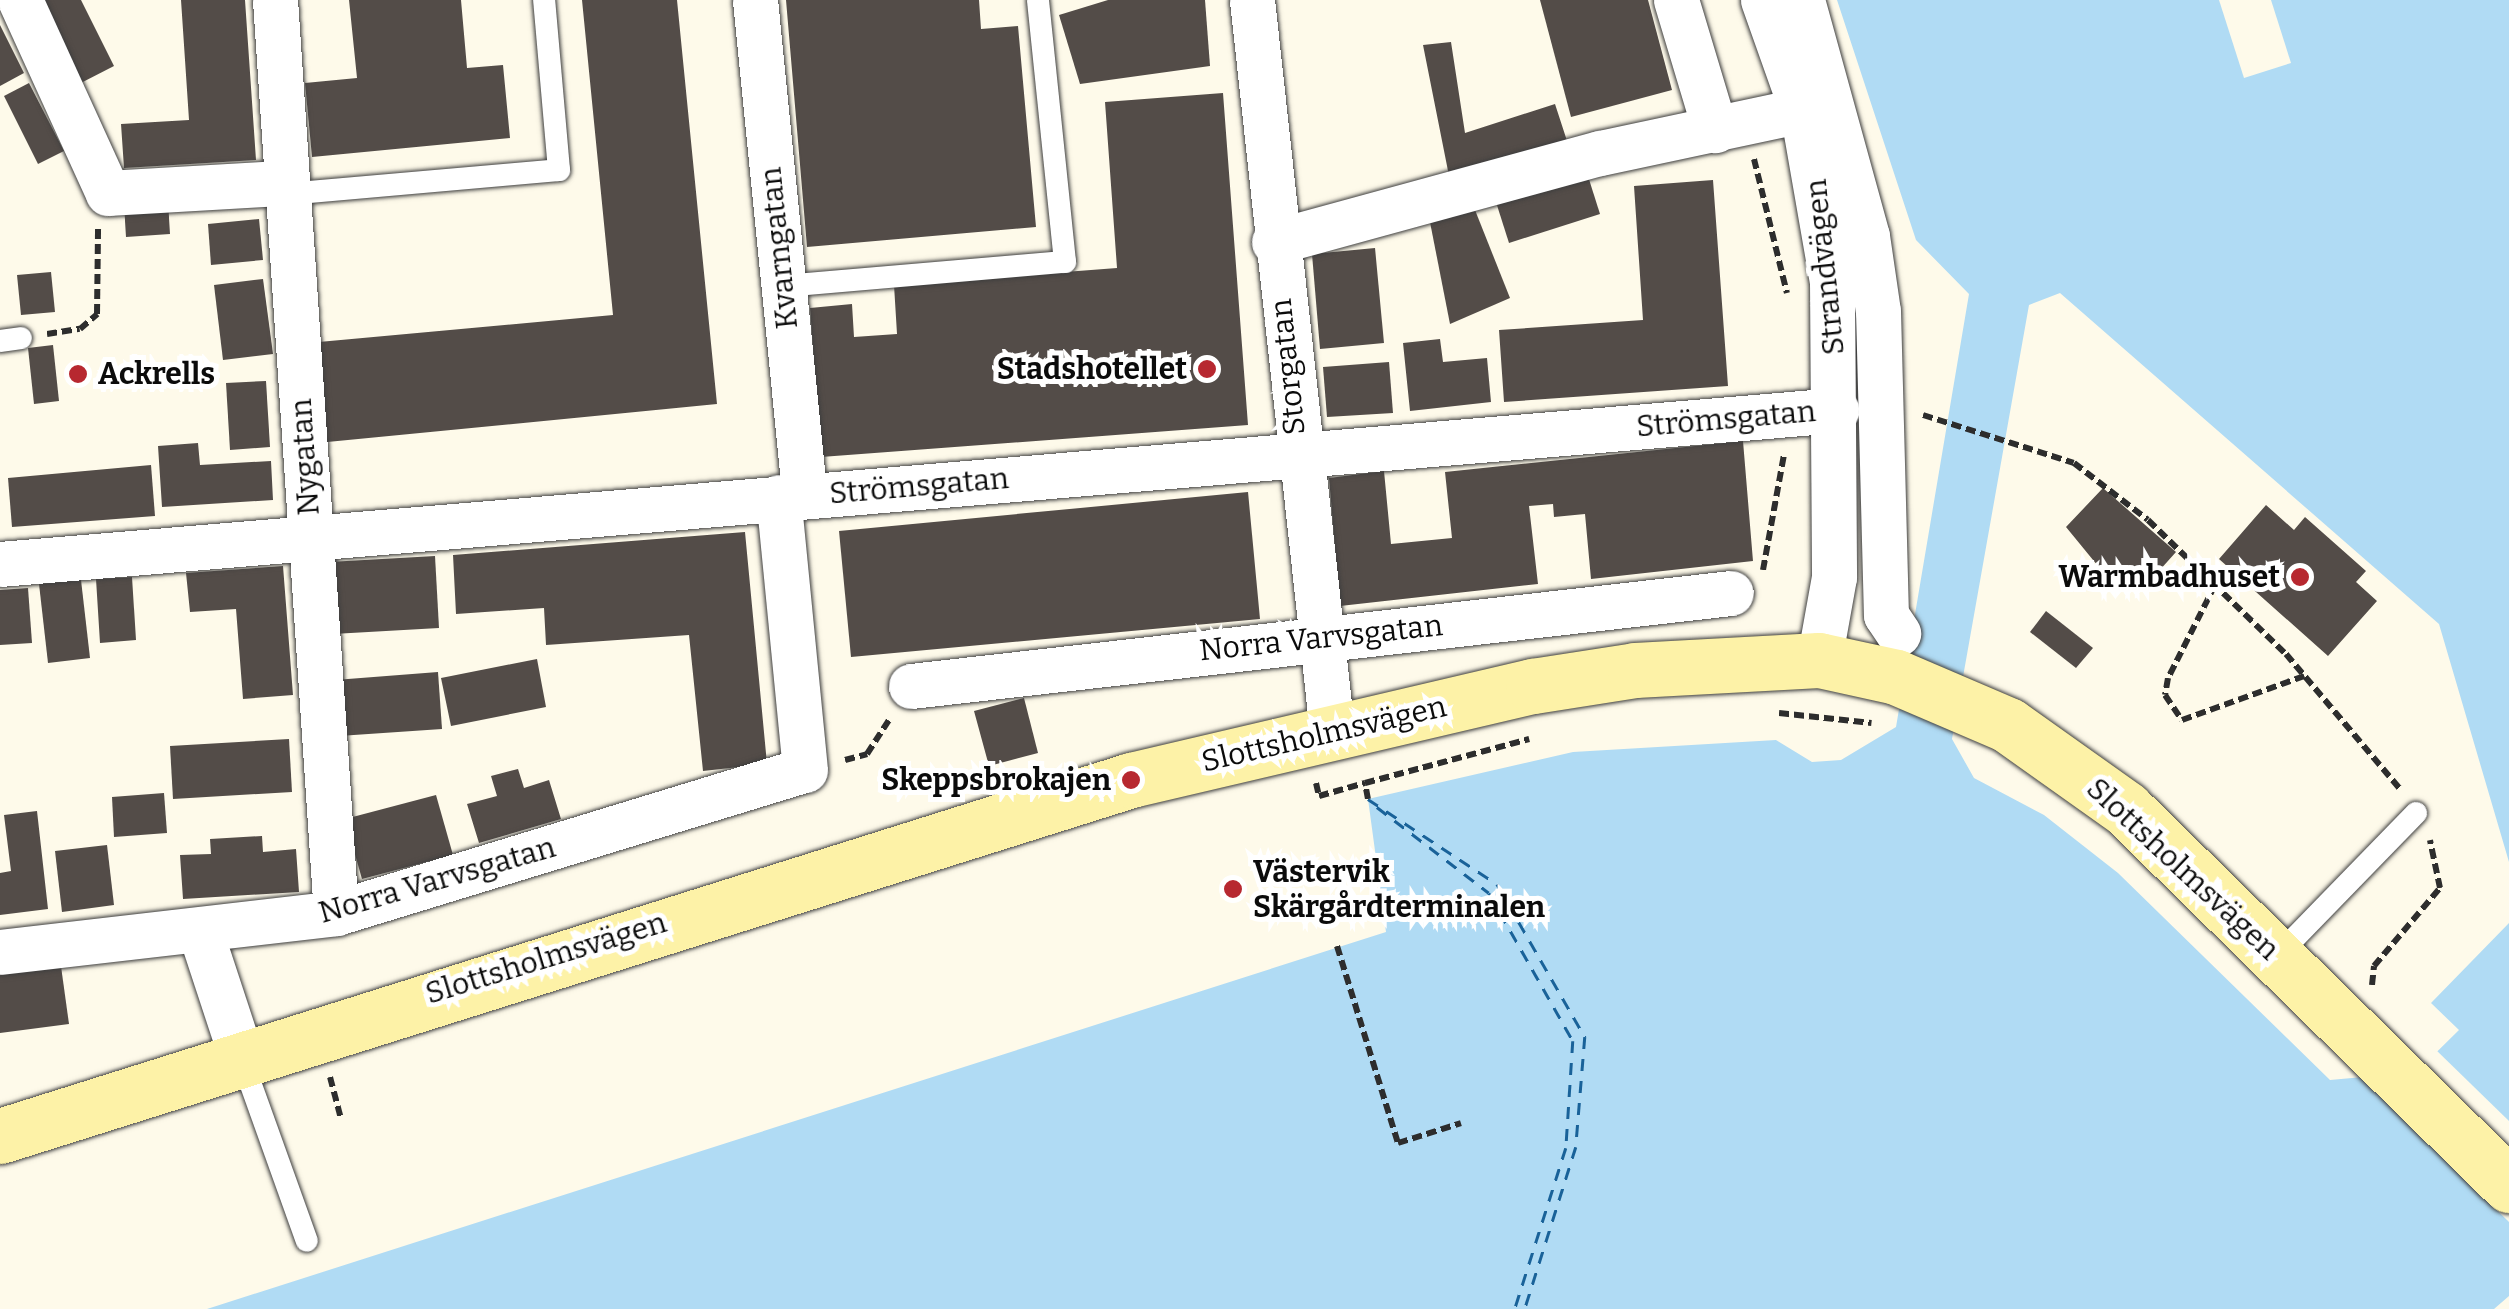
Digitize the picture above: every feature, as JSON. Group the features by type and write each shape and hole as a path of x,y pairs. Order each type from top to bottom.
{"street":[{"path":"20,0 108,194 285,188"},
{"name":"Nygatan","path":"275,0 336,913"},
{"name":"Kvarngatan","path":"755,0 783,286 806,770"},
{"name":"Storgatan","path":"1252,0 1315,637 1332,732"},
{"path":"1676,0 1730,126"},
{"name":"Strandvägen","path":"1763,0 1802,110 1823,202 1837,410 1834,577 1819,660"},
{"path":"1802,0 1842,122 1876,292 1886,615 1894,661"},
{"path":"1274,242 1600,152 1802,110"},
{"name":"Strömsgatan","path":"0,564 312,541 791,496 1837,410"},
{"name":"Norra Varvsgatan","path":"912,686 1315,637 1730,593"},
{"name":"Slottsholmsvägen","path":"0,1136 240,1054 1033,806 1332,732 1635,670 1819,660 1894,661 2008,726 2126,809 2509,1185"},
{"name":"Norra Varvsgatan","path":"0,952 200,932 336,913 806,770"},
{"path":"200,932 240,1054"}],"lane":[{"path":"285,188 559,170 544,0"},
{"path":"783,286 1065,262 1038,0"},
{"path":"2278,955 2416,813"},
{"path":"240,1054 307,1241"}],"path":[{"path":"1730,126 1788,315"},
{"path":"10,339 80,329 98,314 96,209 108,194"},
{"path":"1730,593 1762,574 1791,414"},
{"path":"1922,414 2036,446 2148,520 2215,585 2306,676 2182,720 2165,695 2168,678 2215,585"},
{"path":"1772,712 1874,724 1894,661"},
{"path":"806,770 867,754 912,686"},
{"path":"1368,799 1365,783 1538,737"},
{"path":"1336,946 1398,1143 1461,1123"}],"water":[{"path":"1837,0 2509,0 2509,862 2439,624 2060,293 2029,305 1952,739 1974,778 2044,815 2118,873 2330,1080 2363,1077 2387,1101 2459,1030 2431,1003 2509,923 2509,1296 2494,1309 207,1309 1386,932 1368,799 1573,752 1776,740 1812,762 1841,760 1896,727 1969,294 1916,240"}],"pier":[{"path":"2219,0 2271,0 2291,63 2244,78"},
{"path":"2434,1048 2509,1121 2509,1222 2383,1099"}],"building":[{"path":"31,0 81,0 114,66 75,86"},
{"path":"181,0 245,0 256,160 124,168 121,124 189,120"},
{"path":"349,0 461,0 467,68 503,65 510,138 312,157 305,83 357,78"},
{"path":"582,0 677,0 717,404 317,443 308,343 613,315"},
{"path":"786,0 979,0 981,29 1018,26 1036,227 807,247"},
{"path":"1108,0 1205,0 1210,66 1080,84 1059,15"},
{"path":"1540,0 1648,0 1672,90 1571,117"},
{"path":"0,25 24,73 0,86"},
{"path":"1451,42 1465,133 1555,104 1569,147 1451,186 1423,45"},
{"path":"29,83 64,151 38,164 4,96"},
{"path":"1223,93 1248,425 821,457 810,308 852,304 854,337 897,334 894,285 1117,268 1105,102"},
{"path":"1587,173 1600,214 1509,243 1495,199"},
{"path":"1713,180 1728,386 1504,402 1499,330 1643,320 1634,186"},
{"path":"168,201 170,234 126,237 124,204"},
{"path":"1473,205 1510,298 1450,324 1429,217"},
{"path":"259,219 263,260 211,265 208,224"},
{"path":"1375,248 1384,343 1320,349 1312,254"},
{"path":"51,272 55,312 21,315 17,275"},
{"path":"263,279 273,354 223,360 214,285"},
{"path":"1440,339 1443,362 1487,358 1491,402 1410,411 1403,343"},
{"path":"53,345 59,401 34,404 28,348"},
{"path":"1389,362 1393,413 1327,417 1323,367"},
{"path":"266,381 270,447 230,450 226,383"},
{"path":"1743,441 1753,561 1591,579 1585,514 1554,517 1553,504 1529,506 1538,584 1340,606 1329,478 1384,471 1391,544 1452,538 1445,472"},
{"path":"198,443 200,465 271,461 273,500 162,507 158,446"},
{"path":"151,465 155,516 12,527 8,478"},
{"path":"2103,488 2176,552 2141,591 2125,577 2116,588 2066,527"},
{"path":"1248,492 1260,619 851,657 839,531"},
{"name":"Warmbadhuset","path":"2266,505 2294,530 2305,517 2366,571 2356,582 2377,601 2328,656 2219,559"},
{"path":"745,532 767,764 703,771 689,635 546,645 544,608 456,614 453,555"},
{"path":"435,556 439,628 333,634 329,562"},
{"path":"283,566 293,695 243,699 236,609 190,612 186,573"},
{"path":"132,577 136,640 100,643 96,579"},
{"path":"81,580 90,658 48,663 39,584"},
{"path":"28,588 32,643 0,645 0,590"},
{"path":"2046,611 2093,648 2076,668 2030,632"},
{"path":"537,659 546,707 451,726 441,678"},
{"path":"438,672 442,729 339,736 335,680"},
{"path":"1024,698 1038,753 989,766 974,711"},
{"path":"289,739 292,792 173,799 170,746"},
{"path":"518,769 524,788 549,780 561,819 479,843 467,804 497,796 491,776"},
{"path":"164,793 167,833 114,837 112,797"},
{"path":"436,795 453,855 362,879 345,819"},
{"path":"37,811 48,909 0,915 0,873 11,871 4,815"},
{"path":"262,836 263,852 296,849 299,892 183,899 180,855 211,854 210,839"},
{"path":"107,845 114,905 62,912 55,851"},
{"path":"60,959 69,1024 0,1033 0,967"}],"ferry route":[{"path":"1368,799 1497,884 1585,1037 1576,1147 1525,1309"},
{"path":"1377,807 1489,893 1573,1041 1566,1148 1515,1309"}],"place":[{"name":"Stadshotellet","path":"1207,369"},
{"name":"Ackrells","path":"78,374"},
{"name":"Warmbadhuset","path":"2300,577"},
{"name":"Skeppsbrokajen","path":"1131,780"},
{"name":"Västervik Skärgårdterminalen","path":"1233,889"}]}
